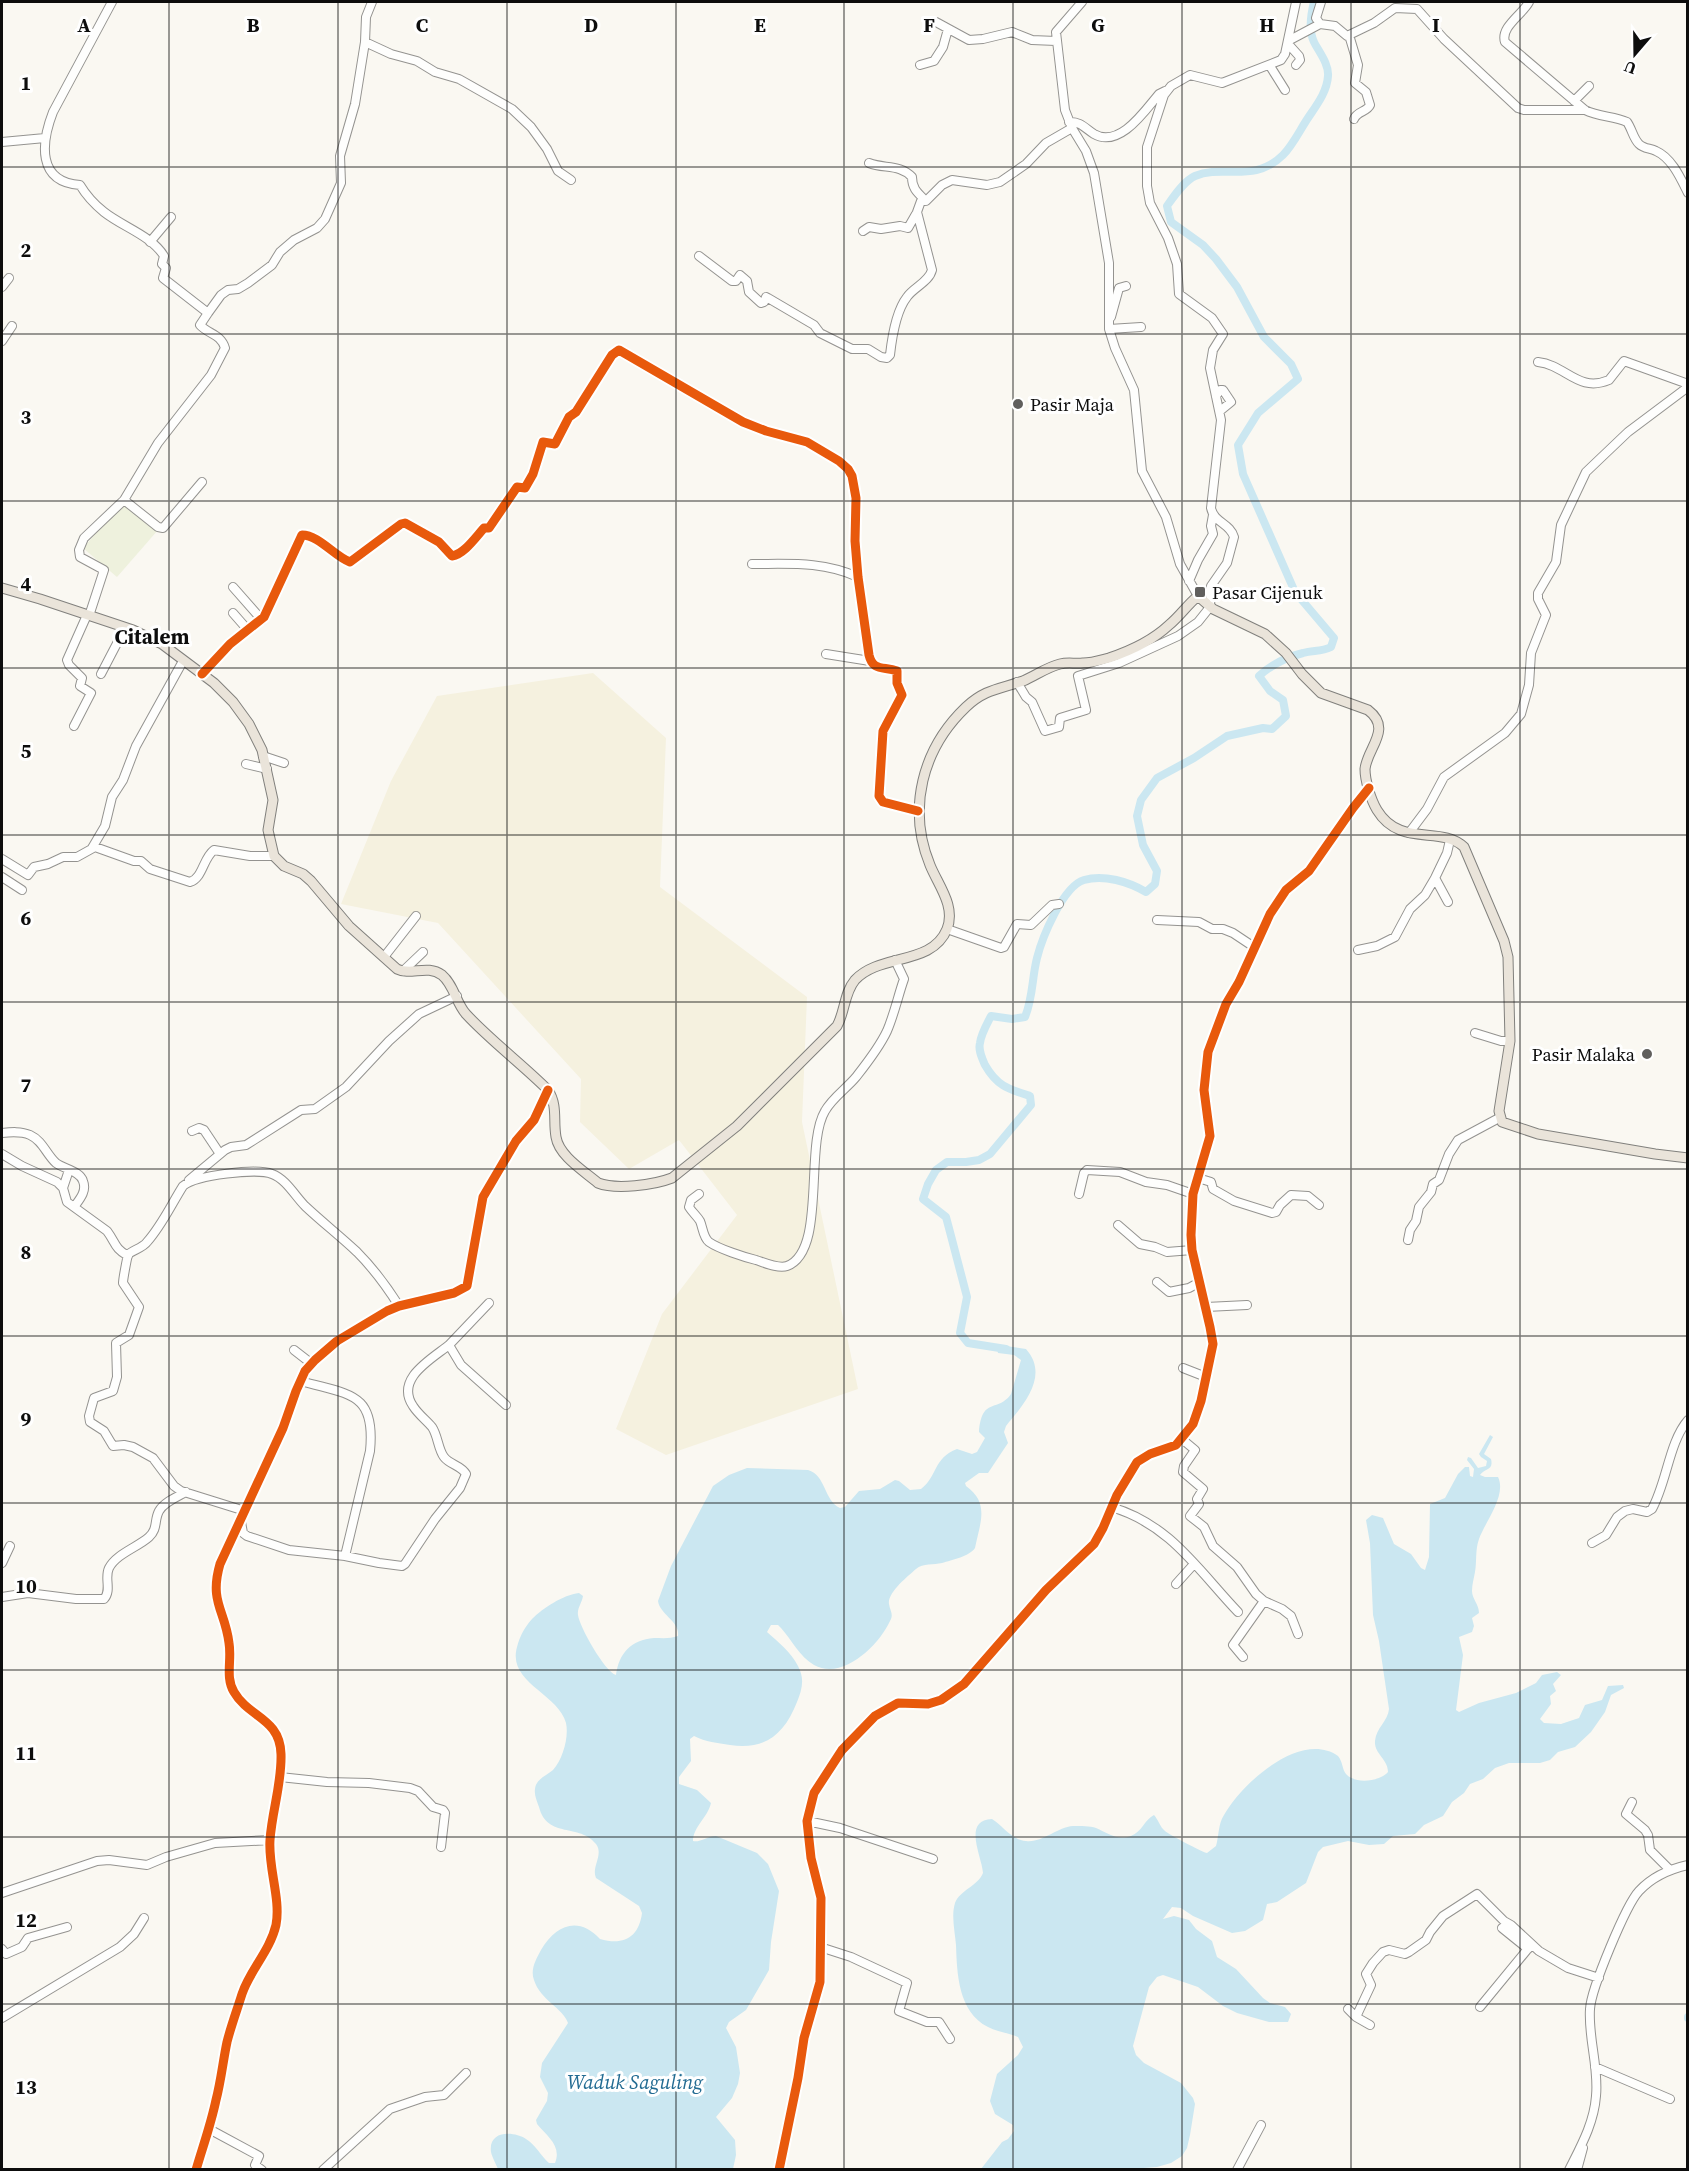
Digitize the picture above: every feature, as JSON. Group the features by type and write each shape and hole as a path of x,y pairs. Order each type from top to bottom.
{"main road":[{"path":"2,588 125,627 162,644 214,683 233,702 249,724 263,756 273,807 268,830 274,856 284,866 303,874 311,881 339,916 403,971 425,969 438,973 446,979 466,1013 548,1090 555,1107 555,1134 561,1149 598,1182 604,1185 627,1186 669,1179 737,1126 826,1038 840,1021 849,991 861,975 895,960 932,948 940,942 947,929 950,909 924,845 918,811 919,794 931,757 951,723 982,694 1021,688 1061,664 1098,661 1133,648 1164,630 1198,596 1210,607 1256,628 1289,657 1321,693 1368,710 1376,717 1379,727 1378,736 1365,772 1377,811 1386,822 1395,828 1409,833 1450,840 1459,843 1467,852 1504,941 1510,975 1510,1041 1498,1111 1499,1118 1506,1124 1539,1134 1688,1158"}],"street":[{"path":"112,2 53,112 45,138 44,159 60,181 80,185 86,196 103,212 150,242 164,256 162,264 166,268 163,278 208,313"},
{"path":"74,726 91,693 80,686 81,676 67,660 88,615 104,570 80,556 79,550 88,534 124,500 158,444 211,375 224,344 215,334 200,325 221,295 248,283 272,265 280,252 294,240 316,228 325,219 341,183 340,156 355,104 365,42 366,17 372,2"},
{"path":"1082,2 1058,28 1056,41 1062,100 1094,173 1109,263 1109,329 1134,390 1142,471 1166,517 1180,564 1198,596"},
{"path":"863,231 867,228 881,229 900,226 908,228 921,201 926,201 942,185 952,180 987,185 1000,182 1026,164 1046,143 1071,125 1086,126 1098,135 1112,136 1133,125 1159,94 1190,75 1222,83 1270,66 1281,60 1288,44 1296,2"},
{"path":"1320,24 1316,18 1321,2"},
{"path":"1529,2 1506,30 1504,39 1586,110 1592,114 1627,122 1641,146 1654,149 1666,158 1688,194"},
{"path":"1288,44 1320,24 1333,26 1344,35 1349,35 1374,23 1395,8 1413,8 1424,15 1444,39 1518,108 1524,110 1586,110"},
{"path":"936,22 969,40 1012,32 1032,40 1056,41"},
{"path":"920,66 934,61 943,47 948,29"},
{"path":"1349,35 1358,65 1355,83 1366,92 1370,105 1354,118"},
{"path":"365,42 391,54 417,61 435,72 459,79 512,109 531,127 547,149 558,171 571,180"},
{"path":"1288,44 1299,56 1300,60 1296,65"},
{"path":"1270,66 1285,90"},
{"path":"1574,101 1589,86"},
{"path":"1021,688 1032,702 1045,731 1059,727 1060,718 1086,710 1078,676 1119,663 1178,636 1198,622 1210,607 1211,586 1227,563 1234,537 1229,527 1213,515 1211,507 1218,454 1220,411 1210,368 1213,351 1223,332 1212,318 1179,294 1177,264 1168,238 1150,203 1147,186 1147,147 1166,90"},
{"path":"2,142 45,138"},
{"path":"869,163 880,167 893,166 908,173 912,177 915,190 926,201"},
{"path":"699,256 732,281 736,281 739,275 747,281 749,292 761,303 768,298 813,325 820,333 852,348 868,349 887,358 890,355 894,328 905,299 930,278 932,270 917,212"},
{"path":"150,242 171,218"},
{"path":"2,287 9,278"},
{"path":"1109,320 1119,288 1126,286"},
{"path":"2,340 12,326"},
{"path":"1109,329 1141,327"},
{"path":"202,674 230,644 266,615 299,538 303,534 350,562 405,523 439,542 452,556 456,555 484,528 489,528 517,487 525,488 533,474 543,442 555,444 569,417 583,403 617,350 755,428 807,442 839,461 848,470 855,487 858,577 870,661 876,668 897,671 897,683 902,695 883,731 879,774 880,798 883,802 918,811"},
{"path":"1538,362 1552,365 1585,383 1609,380 1623,362 1688,385"},
{"path":"1409,833 1427,809 1444,777 1504,733 1521,714 1529,685 1531,653 1545,619 1545,612 1538,599 1538,593 1556,562 1560,528 1582,478 1592,465 1628,432 1688,385"},
{"path":"1216,396 1222,390 1231,402 1220,411"},
{"path":"124,500 163,528 202,482"},
{"path":"1189,581 1213,534 1210,526 1213,515"},
{"path":"752,564 817,565 834,568 858,577"},
{"path":"233,587 262,620"},
{"path":"233,613 247,629"},
{"path":"101,674 125,627"},
{"path":"826,654 870,661"},
{"path":"2,859 28,875 34,867 63,857 77,857 92,848 105,826 112,797 123,780 136,746 183,661"},
{"path":"263,756 284,763"},
{"path":"246,764 267,770"},
{"path":"779,2169 804,2038 820,1982 822,1898 811,1858 807,1821 814,1793 842,1750 875,1716 898,1703 928,1704 941,1700 958,1690 1046,1590 1094,1544 1140,1459 1168,1449 1183,1440 1193,1424 1213,1344 1192,1250 1193,1194 1210,1136 1204,1090 1208,1052 1226,1004 1281,896 1309,871 1342,822 1370,788"},
{"path":"1358,950 1377,946 1395,936 1410,909 1425,895 1435,878 1448,853 1450,840"},
{"path":"92,848 141,861 150,869 190,882 198,878 212,851 250,856 274,856"},
{"path":"2,877 22,891"},
{"path":"1435,878 1448,902"},
{"path":"947,929 1001,948 1004,947 1017,924 1031,925 1052,905 1059,904"},
{"path":"384,957 416,916"},
{"path":"1157,920 1199,922 1212,929 1222,929 1233,933 1254,947"},
{"path":"403,971 423,952"},
{"path":"699,1194 691,1200 689,1207 698,1218 704,1234 711,1243 750,1259 782,1267 790,1264 804,1249 809,1238 812,1216 814,1152 819,1126 826,1108 849,1086 879,1045 887,1030 904,979 895,960"},
{"path":"245,1511 174,1486 153,1458 133,1447 112,1445 104,1431 90,1422 89,1416 94,1398 113,1391 117,1377 116,1343 129,1335 139,1307 123,1282 128,1256 142,1248 161,1226 189,1179 220,1154 231,1147 246,1145 301,1110 315,1109 346,1087 389,1041 419,1014 457,996"},
{"path":"1475,1033 1501,1041 1510,1041"},
{"path":"196,2169 209,2129 233,2021 247,1982 267,1949 278,1914 270,1866 270,1840 281,1755 276,1732 234,1694 231,1687 229,1643 216,1598 216,1578 220,1564 283,1428 301,1381 312,1364 337,1341 373,1318 399,1306 454,1293 463,1290 466,1286 483,1197 516,1141 534,1120 548,1090"},
{"path":"1408,1240 1419,1207 1431,1192 1433,1184 1439,1180 1449,1154 1453,1152 1458,1140 1499,1118"},
{"path":"192,1131 199,1128 204,1130 220,1154"},
{"path":"2,1133 15,1132 38,1140 49,1157 58,1165 77,1174 84,1182 82,1196 74,1207"},
{"path":"2,1154 57,1182 63,1188 66,1200 107,1231 115,1247 128,1256"},
{"path":"63,1188 69,1170"},
{"path":"1079,1194 1082,1179 1088,1170 1120,1172 1146,1182 1167,1185 1193,1194"},
{"path":"188,1182 212,1175 273,1174 357,1252 373,1269 399,1306"},
{"path":"1198,1178 1211,1182 1213,1190 1234,1201 1272,1213 1276,1212 1280,1205 1292,1195 1308,1196 1319,1205"},
{"path":"1118,1225 1139,1244 1167,1252 1192,1250"},
{"path":"1157,1282 1169,1292 1189,1288 1200,1282"},
{"path":"240,1522 243,1533 269,1544 308,1553 345,1556 379,1563 405,1564 424,1534 464,1482 466,1472 445,1458 435,1433 414,1409 408,1394 408,1386 413,1375 448,1345 489,1304"},
{"path":"1206,1307 1247,1305"},
{"path":"448,1345 461,1365 506,1406"},
{"path":"294,1350 312,1364"},
{"path":"1183,1368 1206,1377"},
{"path":"301,1381 353,1396 361,1401 370,1418 370,1451 345,1556"},
{"path":"1592,1543 1608,1534 1617,1517 1625,1511 1633,1509 1647,1512 1652,1509 1671,1459 1677,1435 1688,1420"},
{"path":"1183,1440 1195,1450 1184,1466 1183,1472 1203,1489 1197,1499 1199,1504 1190,1516 1204,1527 1213,1546 1237,1567 1245,1580 1264,1601 1288,1612 1298,1634"},
{"path":"2,1597 28,1593 76,1599 104,1599 107,1593 107,1574 110,1566 149,1537 155,1530 161,1508 186,1492"},
{"path":"1112,1507 1137,1516 1157,1528 1238,1612"},
{"path":"2,1563 10,1546"},
{"path":"1176,1584 1194,1564"},
{"path":"1243,1657 1233,1644 1264,1601"},
{"path":"279,1777 369,1783 415,1789 433,1807 446,1813 441,1847"},
{"path":"1632,1802 1626,1814 1645,1830 1650,1850 1670,1870"},
{"path":"807,1821 840,1828 933,1859"},
{"path":"2,1893 97,1860 147,1865 215,1843 270,1840"},
{"path":"1569,2169 1582,2144 1596,2100 1595,2067 1590,2042 1590,2008 1623,1916 1634,1898 1651,1881 1670,1870 1688,1865"},
{"path":"1356,2017 1371,1985 1366,1974 1383,1952 1389,1950 1408,1953 1428,1938 1443,1916 1477,1894 1504,1921 1503,1928 1530,1947 1568,1968 1599,1978"},
{"path":"2,2018 120,1947 134,1934 144,1918"},
{"path":"2,1949 6,1954 22,1947 28,1938 67,1927"},
{"path":"820,1947 851,1957 907,1983 899,2012 927,2022 939,2022 950,2039"},
{"path":"1480,2007 1530,1947"},
{"path":"1348,2009 1370,2025"},
{"path":"1595,2067 1670,2099"},
{"path":"322,2169 390,2109 425,2097 447,2093 466,2073"},
{"path":"1237,2169 1262,2125"},
{"path":"209,2129 259,2156 255,2164 262,2169"},
{"path":"1576,2169 1582,2153 1582,2144"}],"shaded area":[{"path":"593,673 666,738 660,887 807,997 802,1122 858,1389 666,1455 616,1429 662,1314 737,1215 679,1140 629,1169 580,1122 581,1079 438,923 341,904 391,781 437,696"}],"green space":[{"path":"124,501 158,530 117,577 83,548"}],"water":[{"name":"Waduk Saguling","path":"999,1345 1026,1349 1033,1359 1035,1380 1026,1400 1006,1426 1004,1432 1008,1443 988,1473 979,1473 965,1483 981,1506 981,1522 973,1551 956,1559 922,1566 908,1576 891,1595 889,1604 892,1616 885,1630 869,1650 848,1664 825,1669 814,1665 800,1653 778,1625 771,1625 767,1632 792,1656 802,1675 800,1693 786,1723 772,1738 753,1745 721,1744 694,1736 690,1739 691,1761 679,1777 679,1784 697,1790 711,1803 695,1831 693,1841 716,1836 757,1853 768,1864 779,1891 769,1970 746,2010 729,2022 726,2028 736,2047 740,2073 732,2098 716,2117 735,2140 736,2155 733,2169 498,2169 491,2145 498,2136 503,2134 521,2136 526,2139 549,2163 555,2163 557,2157 555,2146 536,2120 547,2101 548,2093 540,2077 542,2063 568,2023 541,1993 534,1980 533,1968 541,1950 554,1934 568,1926 584,1927 600,1939 609,1941 629,1938 638,1928 642,1913 639,1906 596,1878 595,1870 599,1852 596,1844 581,1834 556,1827 543,1817 535,1796 536,1786 539,1780 553,1770 560,1760 567,1729 561,1713 554,1704 519,1670 516,1659 517,1647 525,1629 532,1619 547,1606 566,1596 579,1593 583,1596 578,1612 579,1621 599,1658 616,1675 623,1654 633,1645 646,1639 678,1636 676,1626 662,1610 658,1601 671,1566 713,1486 729,1475 747,1468 808,1470 818,1477 831,1500 840,1508 845,1507 859,1491 880,1489 895,1480 910,1490 921,1489 949,1453 957,1449 972,1454 977,1452 985,1438 979,1432 983,1414 987,1409 1006,1400 1011,1394 1021,1360 1014,1355 998,1353"},
{"path":"1490,1435 1493,1437 1484,1454 1491,1459 1492,1463 1480,1475 1498,1477 1500,1492 1478,1543 1472,1591 1479,1613 1472,1618 1474,1626 1472,1632 1459,1637 1463,1655 1456,1710 1459,1712 1479,1703 1516,1693 1536,1683 1542,1675 1557,1672 1561,1675 1553,1684 1556,1691 1550,1696 1551,1704 1540,1719 1544,1723 1561,1724 1579,1718 1585,1705 1602,1700 1608,1686 1623,1685 1624,1688 1611,1695 1605,1712 1591,1732 1575,1747 1558,1752 1550,1760 1540,1763 1509,1763 1495,1768 1483,1779 1470,1784 1464,1793 1452,1802 1443,1816 1424,1825 1415,1834 1393,1836 1384,1844 1369,1845 1348,1841 1323,1847 1318,1852 1306,1883 1277,1902 1267,1904 1263,1920 1245,1931 1232,1933 1193,1916 1181,1908 1172,1907 1163,1919 1174,1916 1189,1920 1196,1929 1212,1941 1217,1957 1236,1969 1263,1998 1270,2003 1285,2007 1291,2014 1288,2022 1269,2022 1237,2013 1223,2006 1198,1987 1163,1975 1157,1977 1149,1987 1133,2046 1136,2055 1144,2063 1181,2083 1193,2098 1195,2104 1190,2135 1187,2148 1182,2156 1171,2163 1157,2167 1130,2169 981,2169 1002,2142 1008,2139 1014,2131 1013,2125 995,2114 990,2101 997,2074 1018,2055 1023,2047 1018,2037 992,2029 978,2020 970,2012 961,1991 953,1913 957,1899 983,1873 976,1840 978,1826 983,1821 992,1819 1012,1835 1026,1841 1038,1840 1073,1826 1094,1827 1121,1838 1138,1832 1154,1815 1165,1831 1207,1853 1216,1846 1224,1815 1244,1789 1258,1775 1290,1755 1307,1750 1323,1750 1338,1756 1346,1774 1356,1780 1368,1781 1388,1772 1375,1746 1377,1732 1387,1717 1389,1709 1373,1615 1370,1543 1366,1520 1372,1515 1383,1518 1394,1544 1411,1554 1425,1570 1429,1557 1430,1504 1445,1498 1458,1474 1465,1467 1469,1467 1470,1476 1473,1477 1474,1469 1467,1460 1468,1457 1478,1468 1486,1466 1487,1461 1479,1454"}],"waterway":[{"path":"1006,1349 968,1343 960,1333 967,1297 946,1217 923,1199 936,1170 947,1162 979,1160 990,1154 1031,1105 1030,1096 1004,1086 994,1078 985,1065 980,1048 984,1029 991,1016 1012,1019 1025,1017 1030,1002 1037,958 1044,938 1061,902 1076,884 1084,880 1100,878 1124,882 1146,892 1155,884 1157,871 1143,845 1137,816 1141,800 1157,778 1194,758 1227,736 1263,728 1272,729 1286,716 1283,700 1270,691 1259,676 1274,665 1291,657 1331,647 1334,638 1295,592 1243,474 1238,445 1258,413 1298,379 1291,364 1264,337 1237,287 1216,259 1203,245 1171,222 1167,206 1183,185 1195,176 1206,173 1261,169 1272,164 1289,147 1320,100 1327,82 1327,67 1311,32 1314,2"}],"cycle path":[{"path":"202,674 230,644 264,617 302,535 314,538 350,562 405,523 439,542 452,556 461,552 484,528 489,528 517,487 525,488 533,474 543,442 555,444 569,417 576,412 612,355 619,350 743,422 807,442 848,469 852,476 856,498 855,541 869,655 876,666 897,671 897,683 902,695 883,731 879,796 883,802 918,811"},
{"path":"779,2170 804,2038 820,1982 821,1898 811,1858 807,1821 814,1793 842,1750 875,1716 898,1703 928,1704 941,1700 964,1684 1046,1590 1094,1544 1117,1495 1137,1462 1150,1454 1176,1445 1193,1424 1201,1401 1213,1344 1192,1250 1191,1235 1193,1194 1210,1136 1204,1090 1208,1052 1226,1004 1239,982 1270,914 1286,890 1309,871 1369,788"},
{"path":"196,2170 214,2109 232,2024 246,1985 273,1934 277,1915 270,1840 281,1754 279,1742 270,1725 240,1701 231,1686 229,1643 216,1588 220,1564 283,1428 305,1371 337,1341 387,1311 454,1293 467,1286 483,1197 516,1141 534,1120 548,1090"}],"place":[{"name":"Pasir Maja","path":"1018,404"},
{"name":"Pasar Cijenuk","path":"1200,592"},
{"name":"Pasir Malaka","path":"1647,1054"}],"district":[{"name":"Citalem","path":"152,636"}]}
